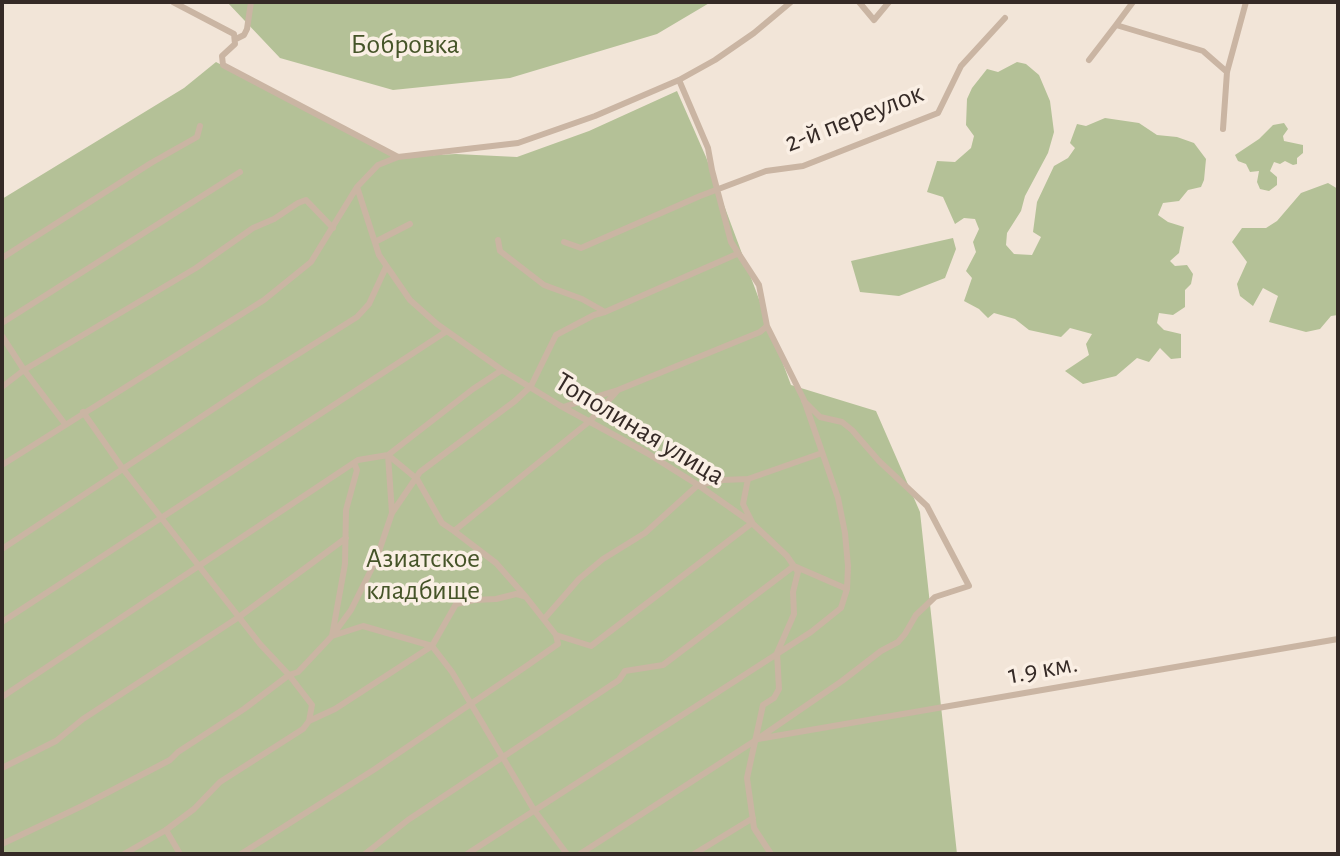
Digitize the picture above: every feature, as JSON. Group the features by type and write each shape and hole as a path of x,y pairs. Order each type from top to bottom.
{"street":[{"path":"173,2 232,31 236,39"},
{"path":"251,2 247,29 222,56 223,65 398,157"},
{"path":"2,465 264,300 311,262 358,187 378,166 398,157 518,143 595,116 678,80 715,60 754,33 791,2"},
{"path":"859,2 874,20 889,2"},
{"path":"1089,60 1133,2"},
{"path":"1223,129 1227,72 1246,2"},
{"name":"2-й переулок","path":"564,242 581,248 765,171 803,166 938,113 961,66 1005,18"},
{"path":"1116,24 1203,51 1227,72"},
{"path":"467,854 811,632 841,608 847,589 845,533 838,498 804,400 767,326 759,285 737,254 726,227 708,148 678,80"},
{"path":"2,258 151,163 197,137 200,126"},
{"path":"2,323 240,172"},
{"name":"Тополиная улица","path":"358,187 379,255 410,300 447,331 502,370 698,485 752,523 794,566"},
{"path":"2,387 24,370 196,268 253,228 306,200 333,228"},
{"path":"375,242 410,224"},
{"path":"498,240 500,251 544,285 582,299 605,312"},
{"path":"2,844 170,760 289,675 298,672 332,636 351,610 376,560 392,513 420,472 531,387 556,335 594,315 737,254"},
{"path":"2,549 278,366 357,317 369,304 386,267"},
{"path":"563,407 618,390 760,332 767,326"},
{"path":"2,622 447,331"},
{"path":"2,336 65,424"},
{"path":"2,697 354,463 388,455 473,389 502,370"},
{"path":"454,531 590,422 618,390"},
{"path":"580,854 756,740 881,651 898,642 916,615 935,597 969,586 927,506 879,461 852,429 842,422 820,417 804,400"},
{"path":"83,412 123,469 260,644 312,705 326,712"},
{"path":"544,619 579,579 603,559 645,533 698,485 748,479 822,453"},
{"path":"241,854 375,769 558,644 556,635 544,619 496,563 442,523 417,479 388,455"},
{"path":"388,455 392,513"},
{"path":"332,636 345,564 346,510 358,470 354,463"},
{"path":"556,635 591,646 752,523 743,504 748,479"},
{"path":"2,768 56,741 83,719 239,617 346,538"},
{"path":"794,566 847,589"},
{"path":"771,854 754,828 747,778 763,705 774,698 779,689 777,653 794,614 793,592 798,572 794,566"},
{"path":"365,854 408,820 619,680 625,671 663,665 794,566"},
{"path":"124,854 166,830 194,809 220,782 303,729 309,721 335,709 432,646 456,604 516,594 526,597"},
{"path":"332,636 363,626 432,646 452,672 469,705 534,810 567,854"},
{"name":"1.9 км.","path":"756,740 1338,639"},
{"path":"309,721 312,705"},
{"path":"694,854 753,818"},
{"path":"166,830 180,854"}],"green space":[{"name":"Бобровка","path":"227,2 711,2 657,34 510,78 393,90 280,58"},
{"name":"Азиатское кладбище","path":"216,62 398,157 456,154 517,157 589,131 677,91 706,157 791,385 876,411 920,512 957,854 2,854 2,199 184,88"},
{"path":"1017,62 1026,64 1039,75 1050,101 1054,132 1048,153 1025,196 1021,211 1007,233 1006,245 1014,254 1032,255 1041,237 1033,232 1037,202 1054,166 1068,158 1075,148 1070,143 1077,124 1086,126 1105,118 1139,123 1157,135 1177,137 1194,143 1206,159 1201,187 1188,190 1179,201 1163,203 1158,215 1168,222 1184,227 1179,253 1170,261 1175,266 1187,265 1193,274 1191,284 1185,290 1185,307 1173,315 1159,313 1157,323 1164,330 1181,334 1181,358 1171,359 1160,348 1149,362 1137,358 1116,376 1083,384 1065,371 1089,355 1086,344 1092,334 1070,328 1061,337 1029,330 1015,319 994,313 988,318 979,309 964,301 972,278 966,271 976,252 973,242 979,229 975,219 964,218 955,224 943,197 927,192 937,161 955,162 971,148 974,136 966,125 967,99 972,88 987,69 998,72"},
{"path":"1284,123 1288,129 1283,136 1284,141 1303,145 1303,153 1297,158 1297,164 1274,162 1270,171 1277,177 1277,185 1269,191 1260,189 1257,182 1259,171 1250,172 1246,164 1238,161 1235,155 1259,139 1273,125"},
{"path":"1328,183 1338,189 1338,315 1331,316 1320,329 1306,332 1269,322 1278,296 1263,288 1253,306 1240,296 1237,284 1247,262 1232,242 1242,228 1266,228 1277,221 1301,193"},
{"path":"953,238 956,249 945,278 899,296 860,292 851,261"}]}
